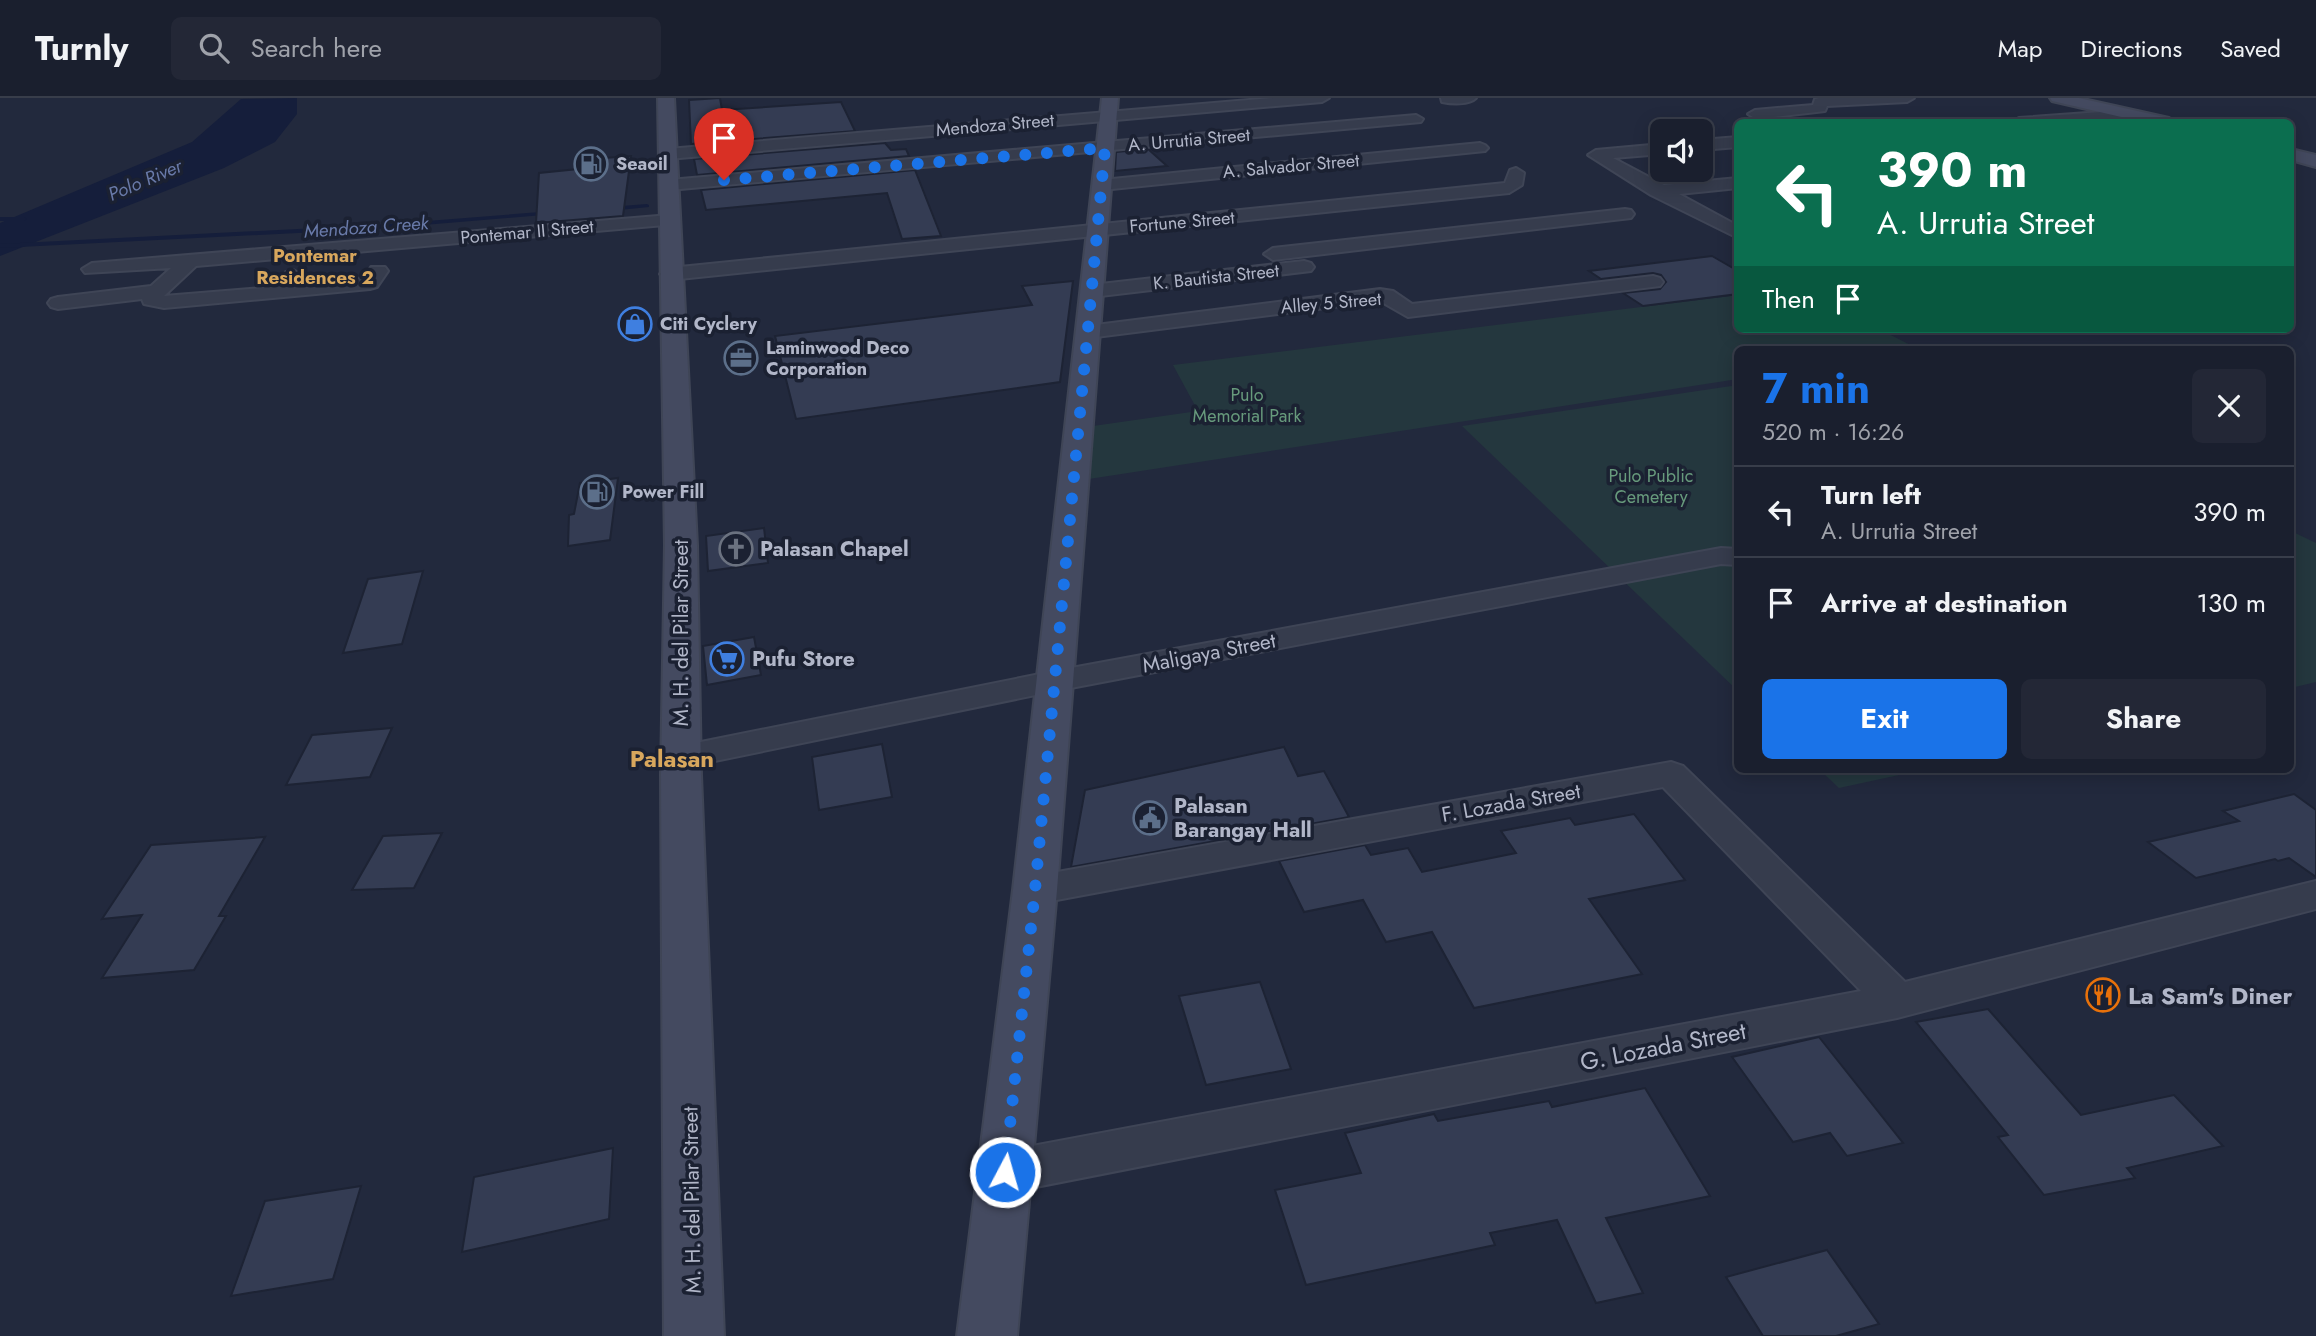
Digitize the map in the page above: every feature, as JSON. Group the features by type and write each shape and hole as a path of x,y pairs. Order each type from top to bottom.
{"main road":[{"name":"M. H. del Pilar Street","path":"666,98 681,545 681,757 695,1336"},
{"path":"2058,98 2150,119"},
{"path":"987,1336 1035,890 1110,106"},
{"path":"2294,155 2316,161"}],"street":[{"name":"Mendoza Street","path":"669,169 1110,106 1322,98"},
{"path":"1447,99 1469,98"},
{"path":"1751,105 1907,98"},
{"path":"1766,119 1755,114 1816,109 1819,108 1820,102"},
{"path":"2060,119 2129,114"},
{"name":"A. Urrutia Street","path":"669,169 1105,148 1416,119"},
{"path":"1713,144 1734,142"},
{"name":"A. Salvador Street","path":"1102,185 1480,148"},
{"path":"1650,150 1596,155 1657,191 1734,231"},
{"name":"Fortune Street","path":"670,274 1509,188 1514,185 1516,173"},
{"path":"1657,191 1734,183"},
{"path":"1321,209 1360,242"},
{"path":"1273,254 1360,242 1625,214"},
{"name":"Pontemar II Street","path":"92,269 313,248 670,220"},
{"path":"274,300 313,248"},
{"path":"192,259 157,291 151,300 274,300 374,277 359,303"},
{"name":"K. Bautista Street","path":"1092,291 1341,263"},
{"name":"Alley 5 Street","path":"1088,332 1380,295 1387,295 1403,310 1414,311 1653,282"},
{"path":"58,303 157,291"},
{"name":"Maligaya Street","path":"681,757 1055,681 1721,556 1734,557"},
{"name":"F. Lozada Street","path":"1035,890 1671,774 1897,1001"},
{"name":"G. Lozada Street","path":"1005,1172 1897,1001 2316,895"}],"green space":[{"name":"Pulo Memorial Park","path":"1734,295 1734,333 1887,333 1912,346 1734,346 1734,380 1089,479 1093,426 1198,411 1173,365"},
{"name":"Pulo Public Cemetery","path":"1734,386 1734,687 1462,426"},
{"path":"2294,532 2316,543 2316,682 2294,687"},
{"path":"1823,773 1908,773 1839,788"}],"water":[{"name":"Polo River","path":"297,98 297,114 275,142 224,168 0,256 0,223 192,142 241,99"}],"building":[{"path":"720,98 722,110 841,102 855,131 691,144 689,100"},
{"path":"885,143 891,150 906,149 909,156 697,175 694,159"},
{"path":"1148,149 1167,166 1115,171 1116,152"},
{"path":"631,156 623,216 536,223 539,173 588,168 590,159"},
{"path":"915,170 941,236 902,239 887,193 706,210 701,190"},
{"path":"1712,256 1734,269 1734,295 1643,306 1623,293 1660,289 1666,282 1661,275 1653,273 1601,279 1589,271"},
{"path":"1073,281 1060,382 796,419 775,336 1032,305 1022,286"},
{"path":"618,478 610,540 568,546 569,515 574,514 580,483"},
{"name":"Palasan Chapel","path":"764,528 768,563 708,571 706,536"},
{"path":"423,571 402,644 343,653 368,579"},
{"path":"754,637 761,675 707,685 703,646"},
{"path":"392,728 370,777 286,785 312,735"},
{"path":"882,744 892,797 819,810 812,757"},
{"path":"1284,747 1298,776 1324,771 1349,817 1071,867 1085,790"},
{"path":"2294,794 2316,810 2316,877 2289,858 2196,878 2148,842 2239,821 2223,811"},
{"path":"1634,814 1685,880 1589,899 1642,974 1474,1008 1432,932 1386,942 1363,900 1304,912 1279,861 1365,845 1371,855 1408,848 1422,872 1516,853 1501,831 1570,818 1575,825"},
{"path":"442,833 414,888 352,890 383,836"},
{"path":"265,837 219,916 226,916 194,970 102,978 142,915 102,919 151,845"},
{"path":"1260,982 1291,1069 1206,1085 1179,996"},
{"path":"1988,1009 2081,1115 2174,1095 2223,1146 2127,1168 2135,1178 2044,1195 1998,1137 2008,1135 1916,1022"},
{"path":"1819,1037 1903,1143 1847,1156 1830,1133 1793,1142 1732,1057"},
{"path":"1645,1088 1710,1196 1606,1218 1643,1293 1596,1303 1557,1220 1490,1233 1495,1245 1306,1285 1275,1190 1361,1173 1345,1133 1434,1114 1438,1121 1549,1101 1552,1107"},
{"path":"613,1148 609,1219 462,1252 474,1177"},
{"path":"361,1186 333,1279 231,1296 265,1201"},
{"path":"1827,1250 1879,1324 1836,1336 1763,1336 1726,1277"}],"waterway":[{"name":"Mendoza Creek","path":"609,209 647,206"},
{"name":"Mendoza Creek","path":"0,246 376,227 553,213"},
{"path":"0,219 24,219"}],"place":[{"name":"Seaoil","path":"591,164"},
{"name":"Citi Cyclery","path":"635,324"},
{"name":"Laminwood Deco Corporation","path":"741,358"},
{"name":"Power Fill","path":"597,492"},
{"name":"Palasan Chapel","path":"736,549"},
{"name":"Pufu Store","path":"727,659"},
{"name":"Palasan Barangay Hall","path":"1150,818"},
{"name":"La Sam's Diner","path":"2103,995"}],"district":[{"name":"Pontemar Residences 2","path":"315,266"},
{"name":"Palasan","path":"672,758"}],"route":[{"path":"724,180 1105,148 1035,890 1005,1172"}]}
